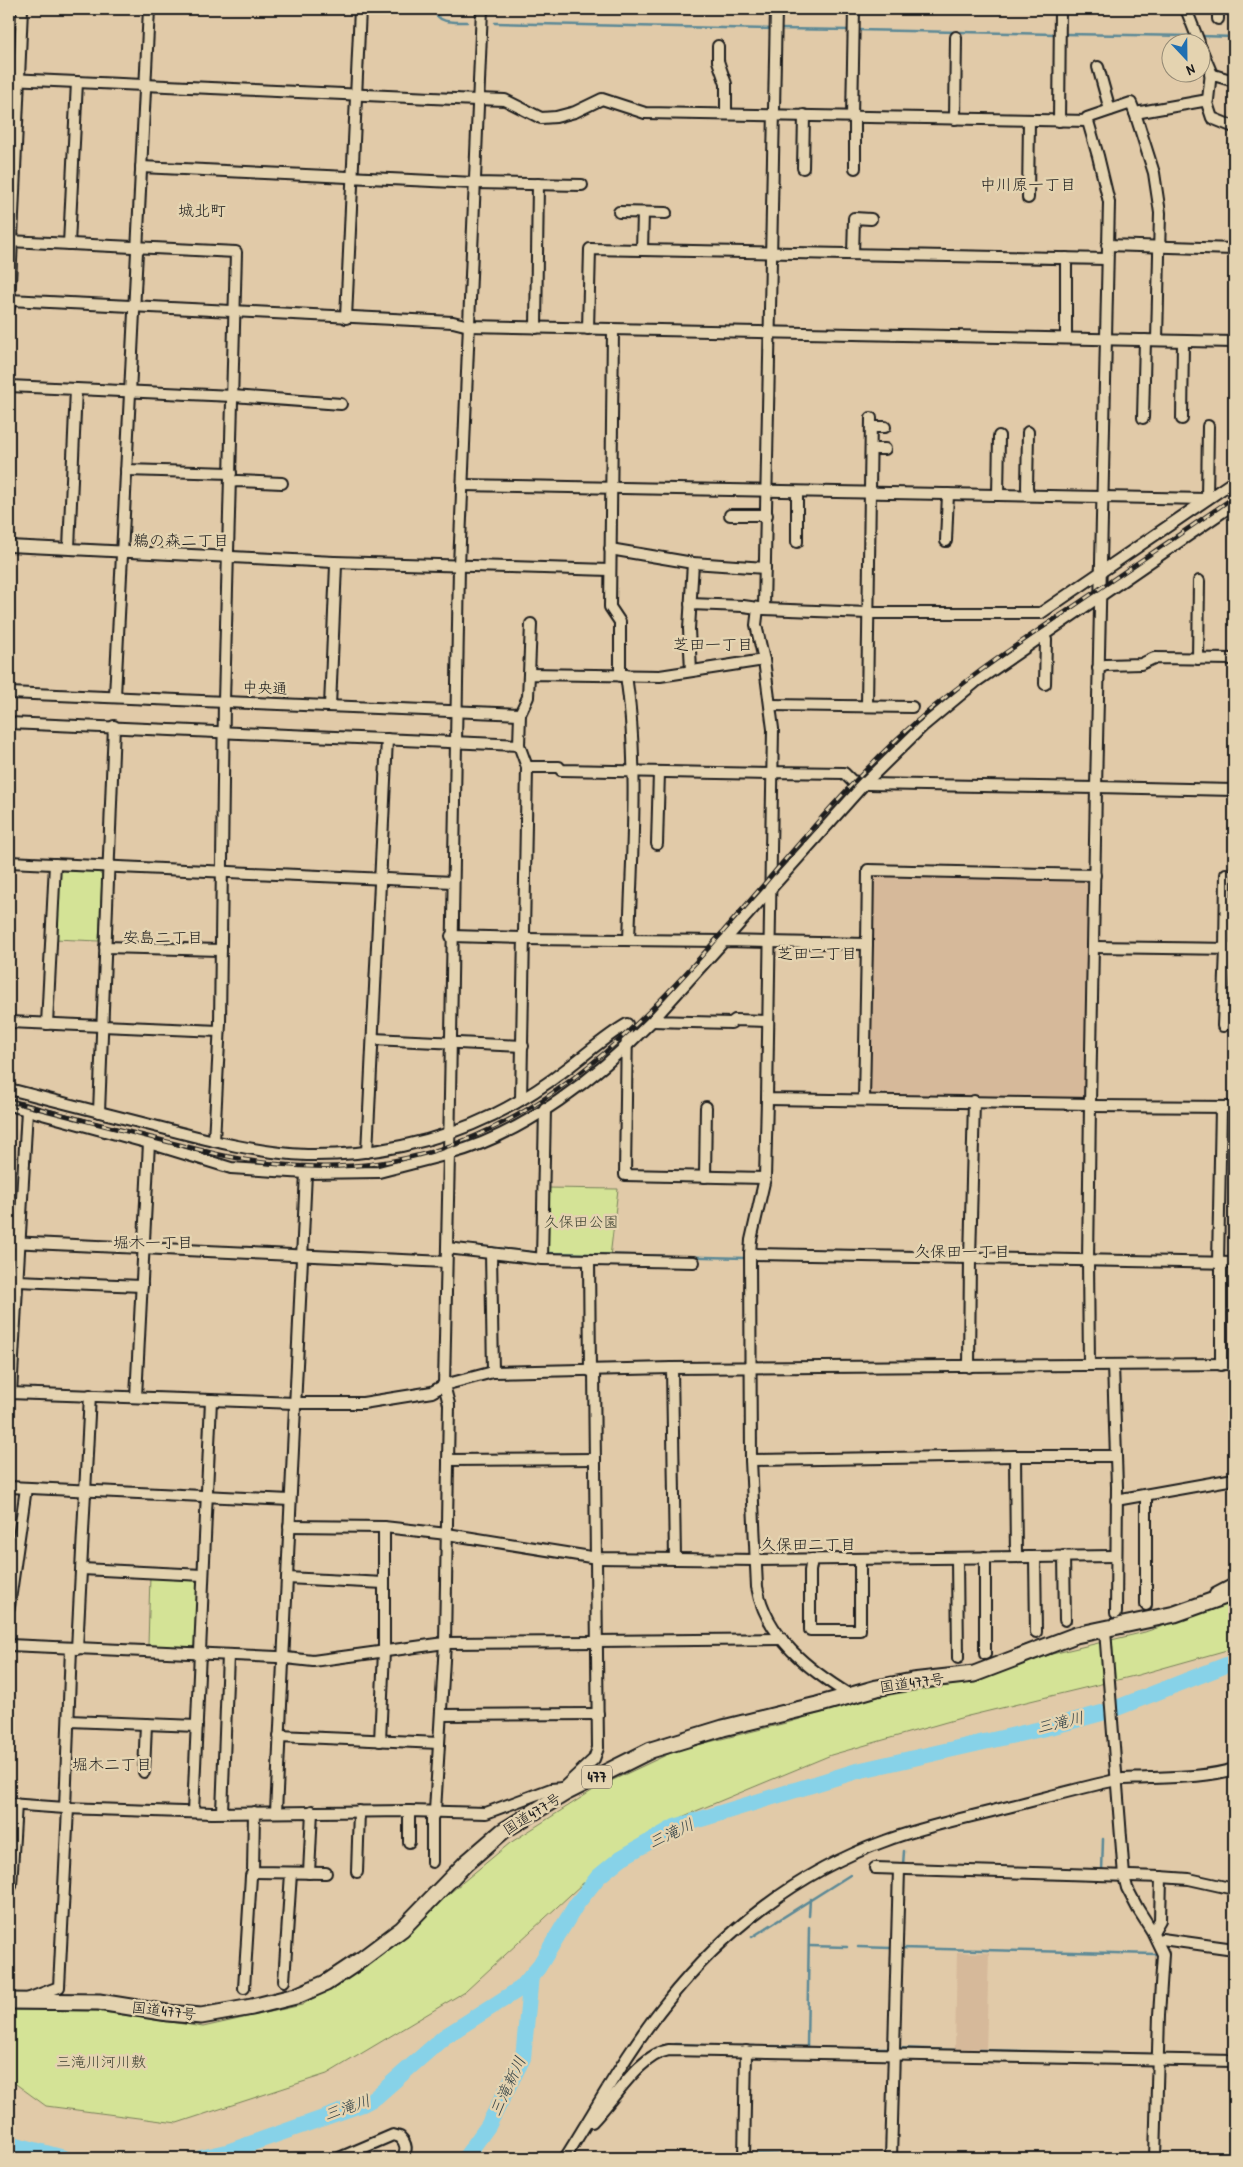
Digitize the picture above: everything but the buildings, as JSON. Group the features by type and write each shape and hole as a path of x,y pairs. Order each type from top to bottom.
{"highway":[{"name":"国道477号","path":"14,2002 99,2002 168,2013 201,2016 252,2008 296,1996 326,1983 402,1929 466,1863 503,1831 564,1791 651,1750 722,1728 898,1683 974,1674 1076,1635 1105,1634 1175,1614 1234,1594"}],"street":[{"path":"9,307 14,79 22,9"},
{"path":"116,696 149,9"},
{"path":"346,318 360,9"},
{"path":"432,1862 432,1818 436,1811 445,1643 449,1404 444,1385 456,743 455,711 462,485 482,9"},
{"path":"776,9 768,492 765,568 761,609 756,625 764,660 773,729 773,773 765,1178 751,1240 750,1254 751,1460 755,1560 760,1602 770,1624 794,1654 816,1674 850,1695"},
{"path":"854,9 855,168"},
{"path":"1059,121 1060,9"},
{"path":"1186,9 1195,32"},
{"path":"955,119 956,37"},
{"path":"718,46 718,61 726,84 726,114"},
{"path":"1098,67 1110,110"},
{"path":"1210,74 1234,81"},
{"path":"14,79 505,100 541,118 556,117 575,112 602,99 644,113 1088,121"},
{"path":"69,244 77,82"},
{"path":"1209,82 1208,100 1206,100 1212,118 1234,127"},
{"path":"1134,114 1206,100"},
{"path":"1090,1365 1088,1261 1090,1105 1108,202 1087,118 1131,103 1158,190 1160,248 1157,340"},
{"path":"803,168 804,115"},
{"path":"1028,198 1029,120"},
{"path":"141,167 474,183 582,185"},
{"path":"536,328 538,184"},
{"path":"619,212 666,213"},
{"path":"642,250 643,213"},
{"path":"853,254 854,218 871,219"},
{"path":"10,241 236,252 224,701 219,1031 214,1141"},
{"path":"1107,245 1234,249"},
{"path":"588,329 590,249 1107,259"},
{"path":"1066,258 1066,338"},
{"path":"9,300 452,322 469,326 1234,342"},
{"path":"613,330 610,606 620,622 623,675 632,716 633,771 629,940"},
{"path":"1143,418 1145,340"},
{"path":"1182,419 1183,341"},
{"path":"9,386 233,396 342,404"},
{"path":"69,548 76,389"},
{"path":"867,706 871,422 885,427"},
{"path":"1207,499 1208,426"},
{"path":"1028,432 1027,488 1029,495"},
{"path":"998,495 999,436"},
{"path":"871,449 885,449"},
{"path":"126,470 230,478 238,481 282,483"},
{"path":"690,604 868,614 1039,614 1234,481"},
{"path":"462,485 1207,499"},
{"path":"797,492 797,542"},
{"path":"946,541 948,494"},
{"path":"9,1105 149,1143 230,1168 306,1173 379,1172 461,1151 521,1123 578,1087 627,1046 652,1021 865,783 908,740 949,704 977,681 1234,504"},
{"path":"730,515 766,515"},
{"path":"9,546 229,555 334,562 610,570"},
{"path":"610,549 693,563 765,568"},
{"path":"330,706 336,566 334,562"},
{"path":"691,671 689,629 693,563"},
{"path":"1198,659 1199,581"},
{"path":"521,1100 527,767 519,745 520,714 528,697 531,624"},
{"path":"1044,635 1046,640 1045,684"},
{"path":"1098,668 1106,665 1141,664 1154,658 1234,659"},
{"path":"529,674 660,676 764,660"},
{"name":"中央通","path":"9,693 520,714"},
{"path":"770,705 912,707"},
{"path":"9,723 114,726 519,745"},
{"path":"99,1112 114,726"},
{"path":"367,1152 386,739"},
{"path":"527,767 559,767 561,770 658,772 844,773 852,781 865,783 1234,790"},
{"path":"657,844 658,772"},
{"path":"9,862 380,877 453,882"},
{"path":"47,1024 55,864"},
{"path":"864,1100 868,870 1095,875"},
{"path":"1223,1026 1228,949 1226,874"},
{"path":"452,936 867,944"},
{"path":"105,946 221,950"},
{"path":"1093,947 1228,949"},
{"path":"652,1021 731,1023 735,1020 768,1021"},
{"path":"9,1022 219,1031"},
{"path":"9,1089 214,1141 274,1152 308,1155 367,1152 412,1144 481,1121 521,1100 567,1068 611,1033 627,1024 624,1175 765,1178"},
{"path":"373,1039 523,1046"},
{"path":"766,1099 974,1101 1234,1107"},
{"path":"969,1367 974,1101"},
{"path":"705,1177 706,1107"},
{"path":"1221,1107 1221,1365"},
{"path":"542,1255 545,1108"},
{"path":"26,1110 14,1242 17,1281 10,1393 295,1403 363,1403 432,1392 444,1385 493,1372 672,1368 1234,1364"},
{"path":"136,1397 149,1143"},
{"path":"276,1812 306,1173"},
{"path":"14,1242 446,1262"},
{"path":"446,1248 589,1260 694,1262"},
{"path":"491,1253 493,1372"},
{"path":"750,1254 1234,1263"},
{"path":"11,1886 12,1804 66,1808 193,1812 436,1811 486,1813 551,1789 564,1791 597,1754 597,1558 589,1260"},
{"path":"17,1281 142,1286"},
{"path":"1113,1365 1116,1612"},
{"path":"672,1368 675,1559"},
{"path":"14,2002 59,1986 69,1721 82,1569 90,1395"},
{"path":"193,1812 210,1400"},
{"path":"1015,1456 1016,1557"},
{"path":"751,1460 1115,1456"},
{"path":"448,1460 595,1459"},
{"path":"1116,1500 1234,1479"},
{"path":"9,1487 290,1500"},
{"path":"9,1607 26,1488"},
{"path":"1146,1495 1146,1604"},
{"path":"289,1526 384,1527 447,1534 597,1558 755,1560 1116,1556"},
{"path":"380,1741 384,1651 384,1527"},
{"path":"1064,1556 1065,1620"},
{"path":"985,1557 986,1654"},
{"path":"1035,1557 1036,1632"},
{"path":"812,1559 810,1571 810,1630 860,1630 860,1558"},
{"path":"957,1558 958,1658"},
{"path":"82,1569 203,1574"},
{"path":"287,1578 384,1583"},
{"path":"1209,1602 1216,1592 1234,1584"},
{"path":"1105,1634 1117,1766 1124,1876 1138,1909 1163,1954 1157,2059 1155,2158"},
{"path":"9,1645 228,1655 312,1661 445,1643 782,1638"},
{"path":"222,1812 228,1655"},
{"path":"441,1716 598,1714"},
{"path":"69,1721 197,1726"},
{"path":"144,1772 146,1724"},
{"path":"279,1736 439,1743"},
{"path":"565,2158 629,2053 667,2001 716,1947 785,1891 825,1866 884,1841 952,1821 1118,1779 1184,1777 1234,1769"},
{"path":"1221,1772 1234,1774"},
{"path":"357,1872 359,1811"},
{"path":"409,1811 409,1842"},
{"path":"244,1988 251,1876 253,1872 254,1812"},
{"path":"309,1873 312,1812"},
{"path":"875,1868 1161,1876 1189,1878 1234,1889"},
{"path":"891,2158 899,1870"},
{"path":"253,1872 326,1874"},
{"path":"284,1981 291,1873"},
{"path":"1155,1937 1160,1920 1161,1876"},
{"path":"1155,1937 1162,1940 1234,1949"},
{"path":"582,2131 607,2107 645,2060 655,2053 668,2050 1234,2061"},
{"path":"744,2158 746,2051"},
{"path":"339,2158 393,2135 400,2137 405,2144 405,2154 402,2158"}],"shaded area":[{"path":"877,875 1086,879 1091,885 1086,1096 1082,1100 875,1097 869,1092 873,879"},
{"path":"957,1952 989,1953 986,2049 955,2048"}],"green space":[{"path":"62,871 99,872 102,876 99,941 55,939 59,874"},
{"name":"久保田公園","path":"547,1188 618,1189 610,1257 547,1255"},
{"path":"150,1576 196,1579 199,1582 196,1645 192,1648 148,1645"},
{"name":"三滝川河川敷","path":"1234,1602 1234,1648 1138,1675 964,1717 831,1755 684,1816 583,1883 466,1991 327,2074 177,2123 46,2106 9,2079 9,2010 97,2011 203,2027 302,2005 381,1956 445,1897 510,1843 598,1787 677,1750 790,1722 870,1698 972,1682 1052,1654 1145,1632"}],"waterway":[{"path":"434,9 442,20 467,22"},
{"path":"495,23 774,29"},
{"path":"779,29 851,30"},
{"path":"857,30 1055,34"},
{"path":"1065,34 1160,35"},
{"path":"1210,36 1234,37"},
{"path":"469,1245 541,1253"},
{"path":"546,1253 745,1258"},
{"path":"774,1259 957,1263"},
{"path":"983,1263 1082,1265"},
{"path":"1096,1266 1154,1266"},
{"name":"三滝川","path":"201,2158 227,2152 363,2104 376,2097 444,2037 521,1988 538,1968 576,1905 598,1877 621,1858 675,1827 857,1771 1054,1726 1109,1711 1234,1662"},
{"path":"1102,1872 1103,1839"},
{"path":"903,1865 904,1851"},
{"path":"752,1937 850,1875"},
{"path":"809,1916 810,1899"},
{"path":"807,2047 809,1927"},
{"path":"809,1946 847,1947"},
{"path":"858,1947 891,1948"},
{"path":"900,1948 1156,1954"},
{"name":"三滝新川","path":"465,2158 488,2126 523,2058 531,1976"},
{"path":"675,2044 729,2046"},
{"path":"736,2046 755,2046"},
{"path":"772,2046 842,2048"},
{"path":"859,2048 887,2048"},
{"path":"897,2048 955,2050"},
{"path":"979,2050 1148,2054"},
{"name":"三滝川","path":"9,2143 64,2158"},
{"path":"748,2154 886,2158"},
{"path":"895,2158 915,2158"}],"tunnel":[{"path":"306,1173 308,1155"}],"railway":[{"path":"9,1101 214,1153 276,1164 382,1162 474,1136 556,1091 630,1030 698,960 829,809 897,739 937,704 1002,655 1234,497"}],"district":[{"name":"中川原一丁目","path":"1028,184"},
{"name":"城北町","path":"202,210"},
{"name":"鵜の森二丁目","path":"181,540"},
{"name":"芝田一丁目","path":"713,644"},
{"name":"安島二丁目","path":"163,937"},
{"name":"芝田二丁目","path":"817,953"},
{"name":"堀木一丁目","path":"153,1242"},
{"name":"久保田一丁目","path":"962,1251"},
{"name":"久保田二丁目","path":"808,1544"},
{"name":"堀木二丁目","path":"112,1764"}]}
